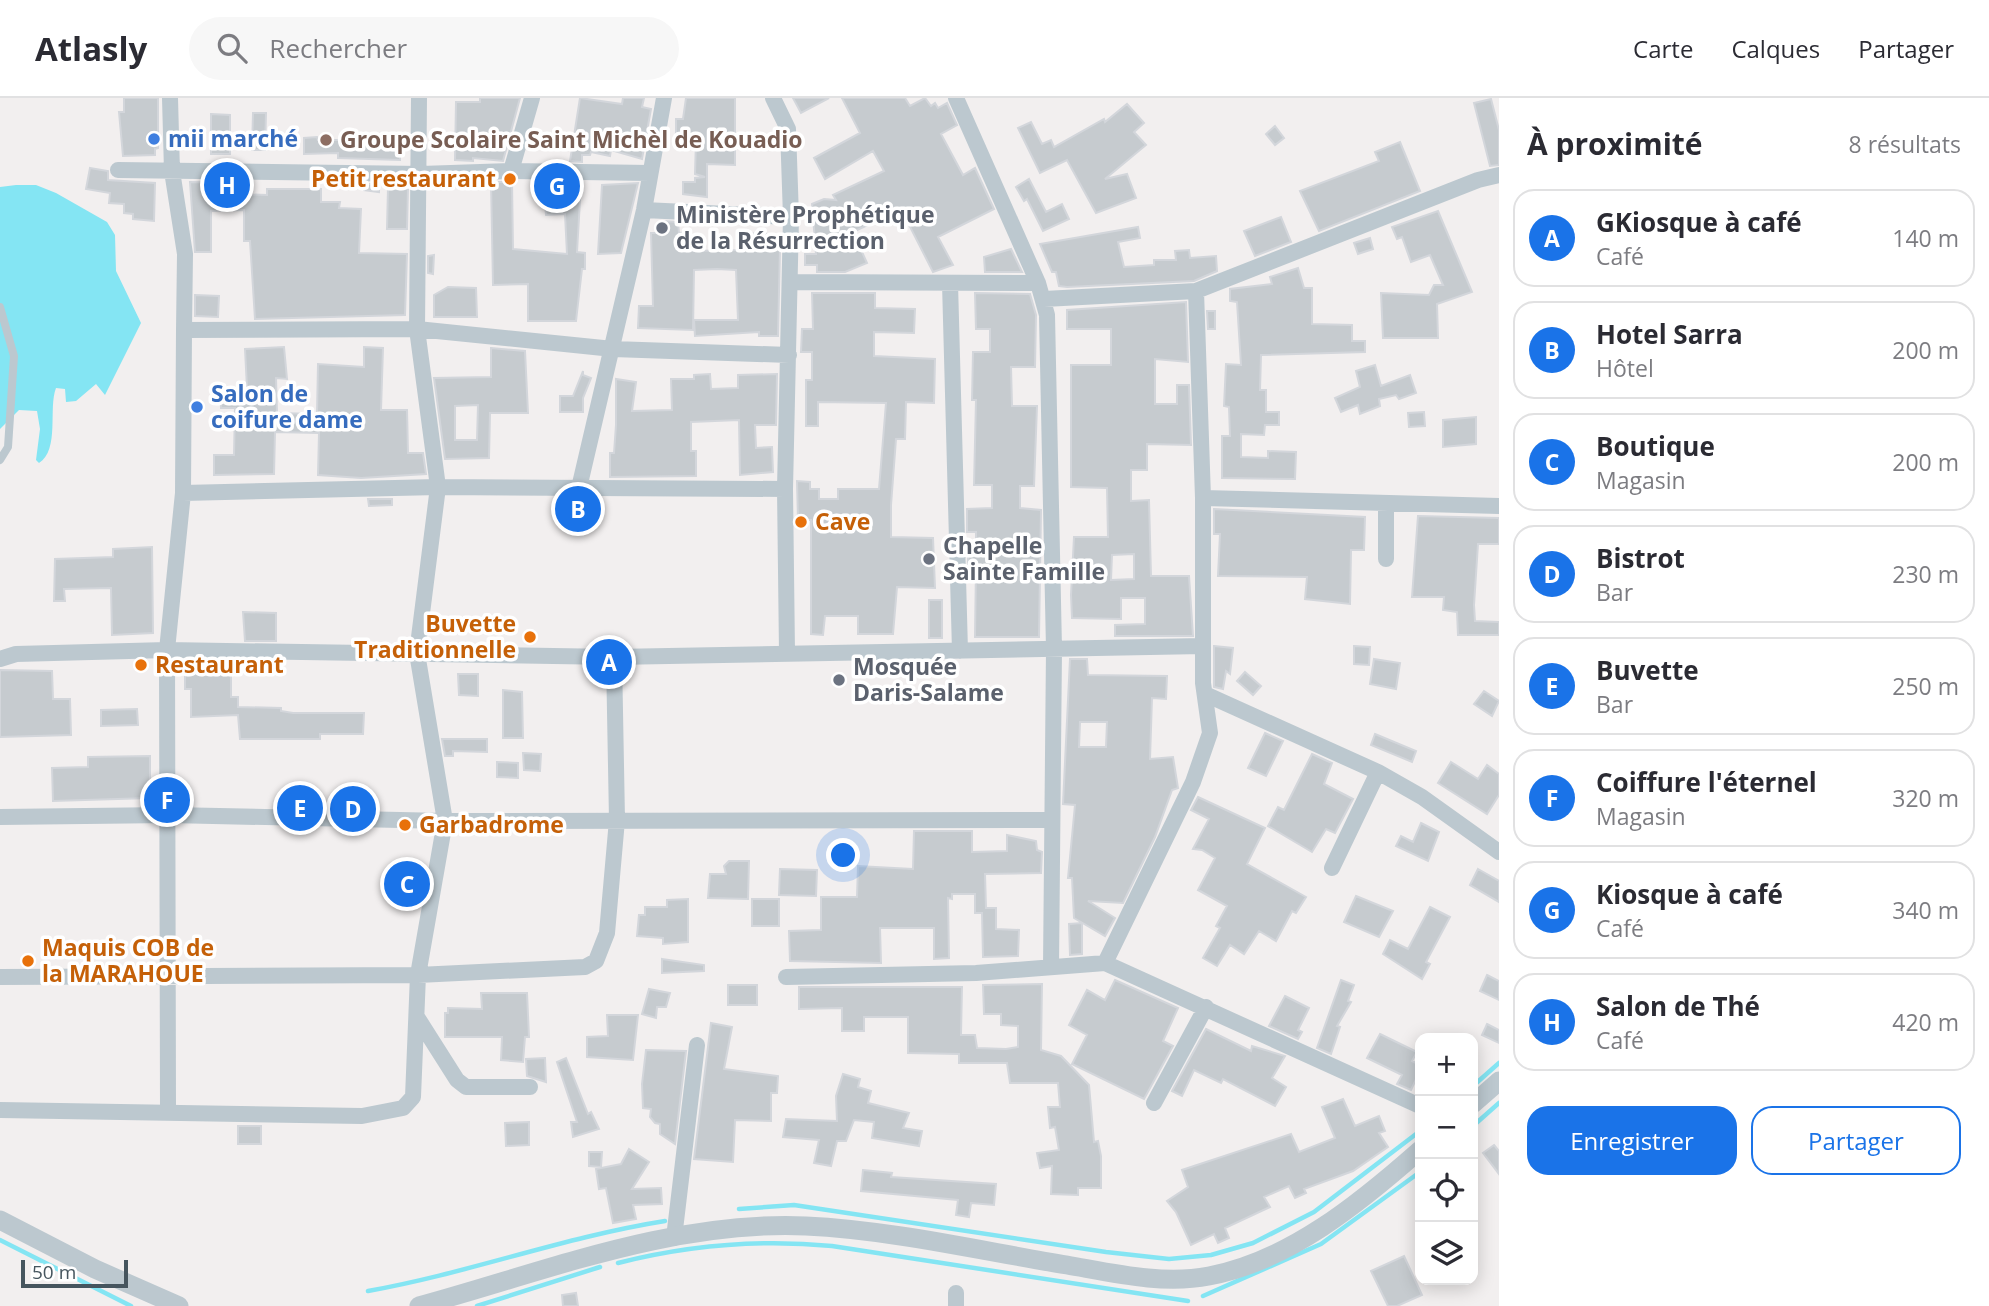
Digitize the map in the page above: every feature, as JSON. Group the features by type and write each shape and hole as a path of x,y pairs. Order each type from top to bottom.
{"street":[{"path":"167,1110 170,814 167,650 183,493 185,254 172,171 170,98"},
{"path":"0,1110 167,1110 362,1116 403,1108 413,1097 418,975 445,821 417,653 438,487 417,329 421,174 419,98"},
{"path":"512,171 532,98"},
{"path":"579,488 644,210 664,98"},
{"path":"774,98 788,129 791,217 792,282 785,489 787,653"},
{"path":"956,98 1038,283 1047,315 1054,649 1050,820 1051,967"},
{"path":"118,170 421,174 512,171 650,173"},
{"path":"1044,299 1196,291 1478,180 1499,175"},
{"path":"644,210 791,217"},
{"path":"792,282 1038,283"},
{"path":"950,283 960,651"},
{"path":"1105,963 1208,746 1210,719 1203,646 1203,498 1196,291"},
{"path":"184,330 417,329 613,349 789,355"},
{"path":"183,493 438,487 785,489"},
{"path":"1203,498 1499,506"},
{"path":"1386,503 1386,559"},
{"path":"0,659 16,654 167,650 614,657 1203,646"},
{"path":"0,977 418,975 585,967 596,961 607,933 617,820 614,657"},
{"path":"1206,694 1378,772 1423,797 1499,852"},
{"path":"1332,868 1378,772"},
{"path":"0,817 170,814 445,821 1050,820"},
{"path":"786,977 976,973 1105,963 1415,1104"},
{"path":"1154,1103 1206,1007"},
{"path":"417,1017 457,1080 466,1087 530,1087"},
{"path":"674,1238 697,1045"},
{"path":"1478,1100 1499,1081"},
{"path":"419,1306 624,1247 743,1229 805,1226 1133,1276 1179,1280 1209,1276 1257,1261 1310,1234 1415,1154"},
{"path":"0,1220 95,1269 179,1306"}],"lane":[{"path":"0,307 14,356 8,447 0,460"}],"water":[{"path":"36,185 56,193 107,222 115,235 116,271 141,323 105,395 96,384 76,401 66,402 65,389 56,388 49,449 39,463 36,460 40,429 37,411 19,410 0,429 0,187"}],"building":[{"path":"124,98 158,98 158,148 155,149 155,155 123,156 119,112 124,112"},
{"path":"480,98 520,98 503,161 473,158 473,161 455,160 456,102 480,102"},
{"path":"580,98 622,104 623,98 644,98 642,107 651,109 642,159 611,150 610,156 591,152 590,155 582,155 582,162 570,161"},
{"path":"686,98 735,98 735,165 707,164 707,197 683,194 683,182 695,182 695,178 705,177 695,174 696,140 676,140 676,119 683,119"},
{"path":"793,98 829,98 801,113"},
{"path":"842,98 905,98 910,106 925,98 931,106 935,103 938,108 947,103 957,125 941,134 963,175 975,168 994,209 938,237 953,265 933,272 901,209 853,232 867,263 845,272 817,272 817,265 805,265 805,254 816,254 812,204 824,199 836,200 833,195 884,171 873,151 825,179 814,158 860,133"},
{"path":"1491,99 1499,130 1499,165 1490,166 1474,103"},
{"path":"1127,104 1144,123 1134,132 1146,145 1105,179 1127,174 1136,198 1096,213 1067,160 1040,173 1018,128 1031,122 1042,144 1051,140 1054,147 1104,119 1105,122"},
{"path":"253,113 266,113 265,150 252,150"},
{"path":"211,114 230,115 230,154 211,154"},
{"path":"1275,126 1284,138 1275,145 1266,134"},
{"path":"317,137 318,140 400,140 400,160 338,158 338,153 304,154 304,138"},
{"path":"1400,142 1420,191 1319,231 1300,191 1379,161 1375,152"},
{"path":"90,168 108,171 108,180 155,183 154,221 133,219 133,214 124,213 124,204 109,203 110,193 86,189"},
{"path":"1029,179 1046,212 1062,204 1069,219 1043,231 1027,199 1024,201 1016,187"},
{"path":"190,182 235,183 235,194 267,195 267,189 321,189 321,202 340,202 339,208 361,209 359,253 407,254 405,315 255,319 250,241 244,241 244,210 211,211 211,252 195,252"},
{"path":"491,182 512,182 513,249 567,254 565,214 546,215 544,190 569,188 569,182 581,183 577,252 585,253 585,269 582,269 576,321 528,321 528,284 493,285"},
{"path":"638,183 621,253 598,254 602,185"},
{"path":"364,184 379,184 379,192 364,190"},
{"path":"388,188 408,188 407,229 387,229"},
{"path":"1438,211 1472,292 1437,304 1438,338 1383,338 1381,293 1429,295 1434,285 1443,285 1430,255 1411,262 1402,237 1397,239 1392,227"},
{"path":"1281,217 1291,242 1255,256 1244,231"},
{"path":"662,221 678,222 679,233 688,232 689,251 741,250 740,234 766,233 767,247 780,248 778,336 759,336 759,332 695,336 694,320 738,320 736,270 694,270 693,330 638,328 639,306 653,306 651,233 662,233"},
{"path":"1138,227 1140,238 1118,242 1124,267 1154,265 1154,260 1176,260 1175,251 1189,250 1190,258 1216,256 1217,271 1194,281 1059,286 1056,272 1052,272 1040,244"},
{"path":"1370,238 1373,249 1358,254 1354,243"},
{"path":"1011,249 1022,272 985,272 984,257"},
{"path":"434,255 433,274 428,273 428,256"},
{"path":"1298,268 1304,288 1312,288 1312,324 1352,325 1352,341 1365,341 1365,352 1261,355 1260,390 1266,390 1266,412 1279,412 1279,425 1265,425 1264,435 1241,434 1241,457 1268,458 1268,451 1296,452 1295,479 1222,478 1222,436 1230,436 1229,407 1224,406 1226,364 1241,365 1237,302 1230,301 1230,289 1272,284 1270,277"},
{"path":"448,287 476,288 477,317 434,317 434,295"},
{"path":"812,293 875,293 875,308 915,309 914,333 874,332 874,356 935,359 934,403 906,402 905,439 896,439 891,537 933,538 935,588 897,587 893,634 858,634 858,616 825,616 823,635 811,634 811,520 798,520 797,481 810,482 810,489 819,489 819,499 838,499 838,489 879,489 886,403 818,402 818,426 806,426 806,380 812,380 812,352 801,352 802,329 813,329"},
{"path":"975,293 1030,294 1036,315 1035,367 1011,367 1012,406 1037,406 1034,486 1020,486 1020,508 1041,510 1039,637 975,637 976,566 968,566 968,554 976,554 976,532 967,532 967,509 992,508 992,485 974,485 976,400 972,400 973,352 990,352 990,329 976,329"},
{"path":"195,295 219,296 218,317 195,316"},
{"path":"1186,302 1188,362 1155,359 1155,404 1177,404 1177,385 1189,385 1191,445 1147,444 1147,470 1131,470 1131,501 1149,500 1151,576 1189,576 1193,636 1115,636 1115,625 1145,624 1145,598 1121,598 1121,619 1072,618 1074,537 1108,537 1107,488 1071,487 1071,365 1111,365 1111,329 1067,329 1067,310","holes":["1134,554 1134,579 1111,580 1112,555"]},
{"path":"1207,311 1215,311 1215,329 1208,329"},
{"path":"284,347 287,379 276,378 277,413 317,414 318,364 364,367 364,347 383,348 381,410 407,410 408,453 423,453 426,474 361,478 318,475 319,433 275,432 274,474 214,475 214,455 234,455 235,408 221,408 220,388 247,388 245,349"},
{"path":"491,348 525,351 528,413 490,413 489,458 445,459 434,378 491,377","holes":["478,405 477,440 455,440 455,406"]},
{"path":"1375,365 1381,386 1410,375 1416,393 1399,399 1396,395 1379,399 1380,406 1360,414 1358,405 1341,412 1335,398 1360,387 1356,371"},
{"path":"583,371 583,375 591,378 583,398 583,412 560,412 560,396 573,396"},
{"path":"710,374 711,389 738,388 738,375 777,374 776,425 755,425 756,448 772,447 773,472 740,475 739,420 691,422 691,451 696,451 696,476 610,477 610,453 614,453 616,425 616,379 636,382 632,411 672,410 671,379 694,379 694,375"},
{"path":"1424,412 1425,426 1409,427 1408,413"},
{"path":"1476,417 1476,444 1443,447 1443,420"},
{"path":"368,499 392,499 392,505 369,506"},
{"path":"1214,509 1365,517 1364,550 1351,550 1350,604 1305,599 1307,577 1218,576 1220,534 1214,534"},
{"path":"1418,516 1499,518 1499,544 1478,544 1474,605 1475,621 1499,622 1499,635 1458,635 1457,612 1443,610 1444,597 1412,597"},
{"path":"152,547 153,633 112,635 111,588 64,589 65,601 54,601 55,559 113,557 113,549"},
{"path":"929,600 942,600 942,638 929,638"},
{"path":"243,612 276,613 276,641 245,641"},
{"path":"1214,646 1233,648 1230,674 1226,671 1223,689 1214,687"},
{"path":"1354,646 1370,647 1369,665 1354,664"},
{"path":"1070,659 1087,659 1088,675 1167,676 1166,699 1152,698 1150,759 1173,757 1178,788 1172,790 1155,837 1123,903 1088,901 1115,918 1105,936 1074,918 1072,878 1068,878 1075,805 1063,804","holes":["1080,722 1107,722 1106,747 1079,747"]},
{"path":"1374,659 1400,663 1396,689 1370,684"},
{"path":"0,670 52,671 53,699 70,699 71,735 0,737"},
{"path":"185,670 231,670 231,697 238,697 238,707 281,708 281,711 293,713 364,713 363,734 320,734 320,739 240,739 238,715 191,717 191,689 185,689"},
{"path":"1245,672 1261,686 1253,695 1237,681"},
{"path":"458,674 478,674 478,696 459,695"},
{"path":"503,690 522,692 523,738 503,738"},
{"path":"1484,691 1499,701 1492,716 1474,704"},
{"path":"137,709 138,725 101,726 101,710"},
{"path":"1265,733 1283,741 1266,776 1248,768"},
{"path":"1375,734 1416,751 1412,762 1371,745"},
{"path":"442,739 487,739 487,752 453,751 453,756 445,756"},
{"path":"523,753 541,754 540,771 524,770"},
{"path":"1312,754 1332,763 1324,784 1353,799 1335,833 1326,829 1312,852 1268,826 1278,807 1284,810"},
{"path":"150,756 150,798 53,801 52,768 88,767 88,757"},
{"path":"497,762 518,763 518,778 497,777"},
{"path":"1451,762 1478,779 1487,765 1499,774 1499,795 1487,814 1438,783"},
{"path":"1198,797 1265,828 1247,864 1306,897 1296,913 1292,911 1276,941 1259,931 1244,954 1230,945 1217,966 1203,958 1220,928 1216,926 1227,906 1198,890 1215,858 1202,850 1193,849 1209,819 1191,810"},
{"path":"1421,823 1439,832 1428,861 1396,846 1401,836 1413,842"},
{"path":"914,831 972,831 972,852 1007,851 1007,835 1036,841 1037,850 1042,852 1041,873 985,874 986,908 996,908 996,929 1019,930 1018,956 983,957 982,913 975,913 975,894 952,894 952,899 948,898 949,958 934,959 934,928 880,928 881,963 790,961 789,931 821,930 821,897 857,897 858,866 913,869"},
{"path":"729,861 749,861 748,899 708,898 710,874 726,874 724,866"},
{"path":"780,869 817,870 816,896 779,895"},
{"path":"1478,869 1499,881 1499,902 1470,885"},
{"path":"1356,896 1393,911 1379,937 1344,922"},
{"path":"688,899 688,942 663,944 663,938 637,936 639,915 645,915 645,907 667,907 667,900"},
{"path":"752,899 779,899 779,926 752,926"},
{"path":"1430,907 1450,917 1426,962 1430,964 1422,979 1383,954 1390,940 1408,949"},
{"path":"1082,923 1082,954 1070,955 1069,924"},
{"path":"662,959 704,965 704,971 662,973"},
{"path":"1487,975 1499,981 1499,1000 1480,991"},
{"path":"1115,980 1178,1008 1163,1041 1173,1046 1144,1099 1072,1064 1087,1035 1069,1025 1087,990 1105,1000"},
{"path":"1341,980 1354,985 1348,1001 1351,1002 1337,1026 1340,1027 1331,1054 1317,1048"},
{"path":"1042,984 1041,1050 1061,1056 1089,1085 1094,1142 1098,1141 1101,1156 1101,1188 1078,1188 1078,1195 1051,1194 1052,1166 1040,1168 1037,1153 1059,1150 1055,1127 1050,1128 1048,1107 1060,1107 1058,1083 1010,1083 1007,1063 959,1063 959,1054 908,1053 908,1017 864,1017 864,1031 842,1031 842,1008 799,1009 799,987 962,987 961,1035 975,1035 977,1048 1006,1049 1018,1047 1018,1026 1001,1025 1001,1014 984,1014 983,985"},
{"path":"728,985 757,985 757,1005 728,1005"},
{"path":"649,989 670,993 666,1007 657,1007 656,1018 642,1014"},
{"path":"481,993 527,993 529,1037 525,1037 523,1062 501,1060 502,1037 445,1037 445,1013 448,1013 448,1008 482,1009"},
{"path":"1285,996 1309,1008 1298,1030 1302,1032 1298,1039 1269,1026"},
{"path":"607,1015 638,1015 633,1060 587,1057 587,1037 608,1036"},
{"path":"711,1023 732,1027 724,1069 778,1076 777,1093 771,1093 771,1121 735,1120 733,1162 694,1159"},
{"path":"1487,1024 1499,1030 1499,1043 1482,1035"},
{"path":"1206,1029 1251,1051 1252,1046 1285,1056 1272,1078 1286,1087 1275,1106 1223,1079 1221,1083 1194,1070 1182,1096 1172,1091"},
{"path":"1380,1034 1415,1051 1412,1061 1415,1062 1415,1082 1411,1090 1397,1084 1402,1075 1367,1058"},
{"path":"646,1050 686,1051 675,1144 660,1134 660,1124 650,1117 651,1109 643,1108 642,1084"},
{"path":"545,1058 546,1082 527,1076 526,1059"},
{"path":"566,1058 588,1114 591,1112 599,1129 573,1137 571,1122 577,1122 557,1062"},
{"path":"843,1074 860,1079 858,1087 871,1091 868,1103 909,1113 903,1128 922,1131 919,1146 872,1138 874,1122 854,1120 846,1141 837,1141 831,1166 814,1163 819,1140 783,1137 786,1119 837,1121 836,1096"},
{"path":"1343,1099 1355,1126 1379,1116 1385,1131 1379,1133 1388,1147 1353,1171 1304,1189 1306,1193 1295,1198 1289,1186 1264,1197 1270,1207 1225,1228 1229,1238 1218,1243 1214,1234 1191,1245 1176,1212 1167,1201 1188,1187 1182,1170 1291,1134 1299,1152 1335,1138 1322,1107"},
{"path":"529,1122 529,1145 506,1146 505,1123"},
{"path":"238,1126 261,1126 261,1144 238,1144"},
{"path":"1494,1145 1499,1151 1499,1174 1483,1153"},
{"path":"629,1149 649,1162 632,1189 661,1188 662,1204 633,1205 636,1219 613,1223 606,1188 599,1189 596,1169 621,1164"},
{"path":"589,1152 602,1152 601,1167 589,1166"},
{"path":"863,1170 892,1173 891,1177 996,1184 994,1205 971,1203 969,1217 956,1215 958,1200 861,1191"},
{"path":"1404,1256 1415,1285 1422,1295 1397,1306 1388,1306 1371,1271"},
{"path":"576,1293 578,1306 563,1306 562,1295"}],"waterway":[{"path":"1478,1082 1499,1063"},
{"path":"1478,1122 1499,1103"},
{"path":"739,1209 794,1205 1106,1252 1169,1259 1211,1255 1253,1243 1314,1212 1415,1135"},
{"path":"1203,1296 1321,1244 1415,1176"},
{"path":"368,1291 443,1275 590,1236 665,1221"},
{"path":"0,1240 131,1306"},
{"path":"618,1263 724,1245 805,1244 1188,1301"},
{"path":"477,1306 600,1267"}],"place":[{"name":"mii marché","path":"154,139"},
{"name":"Groupe Scolaire Saint Michèl de Kouadio","path":"326,140"},
{"name":"Petit restaurant","path":"510,179"},
{"name":"Salon de Thé","path":"227,185"},
{"name":"Kiosque à café","path":"557,186"},
{"name":"Ministère Prophétique de la Résurrection","path":"662,228"},
{"name":"Salon de coifure dame","path":"197,407"},
{"name":"Hotel Sarra","path":"578,509"},
{"name":"Cave","path":"801,522"},
{"name":"Chapelle Sainte Famille","path":"929,559"},
{"name":"Buvette Traditionnelle","path":"530,637"},
{"name":"GKiosque à café","path":"609,662"},
{"name":"Restaurant","path":"141,665"},
{"name":"Mosquée Daris-Salame","path":"839,680"},
{"name":"Coiffure l'éternel","path":"167,800"},
{"name":"Buvette","path":"300,808"},
{"name":"Bistrot","path":"353,809"},
{"name":"Garbadrome","path":"405,825"},
{"name":"Boutique","path":"407,884"},
{"name":"Maquis COB de la MARAHOUE","path":"28,961"}]}
